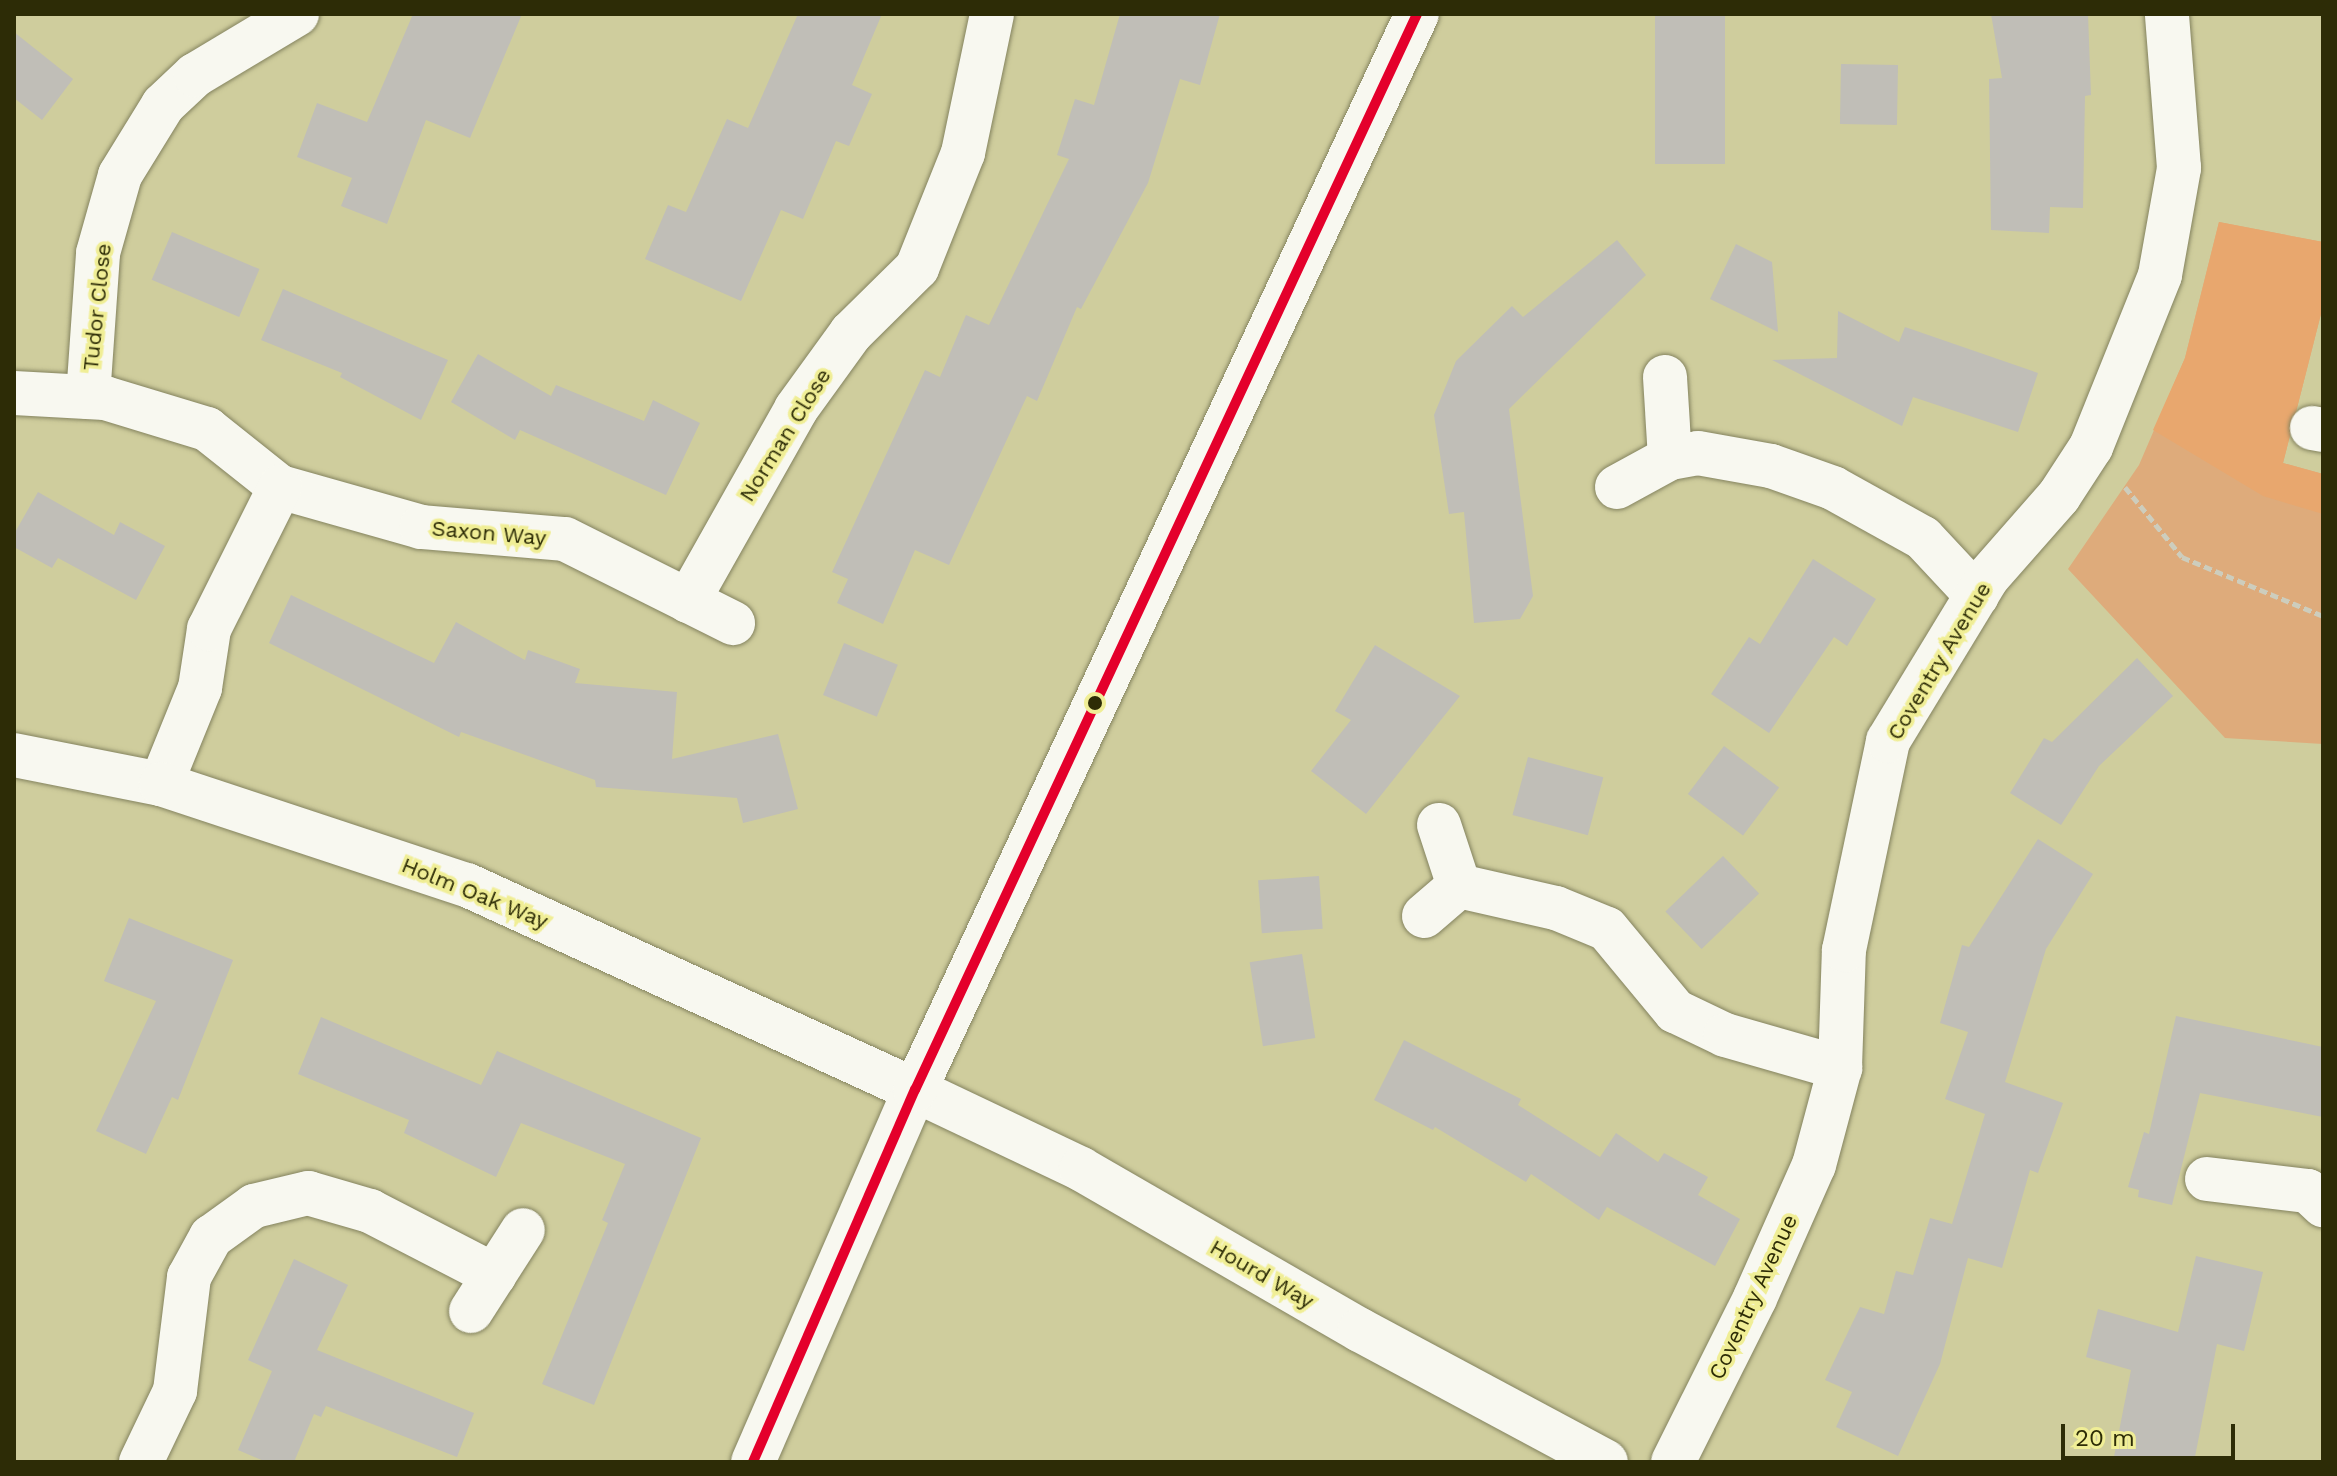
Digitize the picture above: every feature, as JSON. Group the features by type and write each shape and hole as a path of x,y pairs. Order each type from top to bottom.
{"street":[{"name":"Tudor Close","path":"88,397 98,253 120,175 163,105 195,75 297,14"},
{"name":"Norman Close","path":"688,601 796,409 851,333 917,268 963,153 992,14"},
{"path":"753,1462 915,1090 1417,14"},
{"name":"Coventry Avenue","path":"1673,1462 1755,1298 1814,1165 1840,1068 1844,950 1888,741 1977,596 2059,496 2091,447 2160,275 2179,168 2167,14"},
{"path":"1665,377 1670,458"},
{"name":"Saxon Way","path":"14,393 88,397 207,429 280,487 421,527 565,539 733,623"},
{"path":"1617,487 1670,458 1698,453 1771,466 1833,488 1923,538 1977,596"},
{"path":"161,784 200,688 209,629 280,487"},
{"name":"Holm Oak Way","path":"14,755 161,784 467,885 915,1090"},
{"path":"1439,825 1459,886"},
{"path":"1459,886 1556,908 1607,929 1675,1011 1725,1035 1840,1068"},
{"path":"1424,916 1459,886"},
{"name":"Hourd Way","path":"915,1090 1081,1169 1360,1330 1606,1462"},
{"path":"2207,1179 2308,1191 2323,1205"},
{"path":"141,1462 175,1391 178,1332 189,1277 211,1237 254,1206 308,1193 370,1211 494,1275"},
{"path":"471,1311 523,1230"}],"path":[{"path":"2091,447 2182,557 2323,616"}],"shaded area":[{"path":"2219,222 2323,242 2323,306 2283,463 2323,474 2323,744 2225,738 2068,569 2139,465 2185,358"},
{"path":"2219,222 2323,242 2323,306 2283,463 2323,474 2323,514 2263,496 2153,430 2185,358"}],"building":[{"path":"413,14 522,14 470,138 426,120 387,224 341,206 352,178 297,157 317,103 367,122"},
{"path":"798,14 882,14 852,85 872,94 849,146 836,141 803,219 781,210 741,301 645,259 668,205 686,212 727,119 748,128"},
{"path":"1120,14 1220,14 1200,85 1180,79 1148,183 1081,309 1077,307 1037,401 1027,396 949,565 915,550 883,624 837,603 848,579 832,572 925,370 940,377 966,315 989,325 1069,159 1057,155 1075,99 1094,105"},
{"path":"1655,14 1725,14 1725,164 1655,164"},
{"path":"1991,14 2088,14 2091,95 2085,96 2083,208 2050,207 2049,233 1991,230 1989,79 2002,78"},
{"path":"14,32 73,79 42,120 14,98"},
{"path":"1841,64 1898,65 1897,125 1840,124"},
{"path":"172,232 259,269 239,317 152,280"},
{"path":"1617,240 1646,275 1509,409 1533,596 1520,619 1474,623 1464,512 1449,514 1434,415 1456,361 1512,306 1523,317"},
{"path":"1736,244 1772,262 1778,332 1710,299"},
{"path":"283,289 448,360 421,420 340,377 342,373 261,340"},
{"path":"1838,311 1899,342 1905,327 2038,373 2018,432 1913,397 1902,426 1772,360 1837,358"},
{"path":"478,354 551,396 556,385 644,421 653,400 700,423 666,495 520,430 515,440 451,402"},
{"path":"38,492 114,535 120,522 165,546 136,600 58,558 52,568 14,547 14,534"},
{"path":"1813,559 1876,599 1847,646 1834,637 1769,733 1711,694 1749,637 1760,644"},
{"path":"291,595 434,663 456,622 525,660 528,650 580,669 575,683 677,692 672,759 778,734 798,809 743,823 737,798 596,787 595,780 461,732 459,737 269,643"},
{"path":"844,643 898,665 877,717 823,695"},
{"path":"1375,645 1460,696 1366,814 1311,771 1351,720 1335,711"},
{"path":"2137,658 2173,696 2099,766 2061,825 2010,793 2044,738 2052,742"},
{"path":"1724,746 1779,788 1743,835 1688,794"},
{"path":"1528,757 1603,777 1588,835 1512,815"},
{"path":"2038,839 2093,874 2046,949 2005,1082 2063,1103 2038,1173 2030,1170 2002,1268 1968,1258 1940,1364 1898,1456 1836,1427 1852,1392 1825,1380 1860,1307 1884,1314 1896,1271 1913,1275 1930,1218 1952,1224 1985,1114 1945,1099 1968,1032 1940,1023 1962,945 1969,947"},
{"path":"1723,856 1759,893 1702,949 1665,912"},
{"path":"1319,876 1323,929 1262,933 1258,880"},
{"path":"129,918 233,960 178,1100 172,1097 146,1154 96,1131 156,1001 104,981"},
{"path":"1302,954 1315,1038 1263,1046 1250,962"},
{"path":"2176,1016 2323,1047 2323,1117 2200,1093 2172,1205 2138,1197 2139,1190 2128,1187 2144,1132 2149,1134"},
{"path":"321,1017 481,1085 497,1051 701,1138 594,1405 542,1384 608,1223 602,1220 625,1164 521,1123 496,1177 404,1133 409,1120 298,1074"},
{"path":"1404,1040 1521,1099 1518,1105 1600,1157 1616,1133 1658,1162 1664,1153 1708,1177 1698,1195 1740,1219 1715,1266 1607,1207 1599,1220 1531,1174 1526,1182 1435,1127 1433,1130 1374,1100"},
{"path":"2196,1256 2263,1272 2244,1351 2217,1344 2194,1462 2113,1462 2131,1370 2086,1357 2098,1309 2178,1332"},
{"path":"294,1259 348,1285 317,1350 474,1413 457,1457 326,1406 321,1417 314,1414 294,1462 266,1462 238,1450 272,1371 248,1360"}],"transit line":[{"path":"753,1462 915,1090 1417,14"}]}
